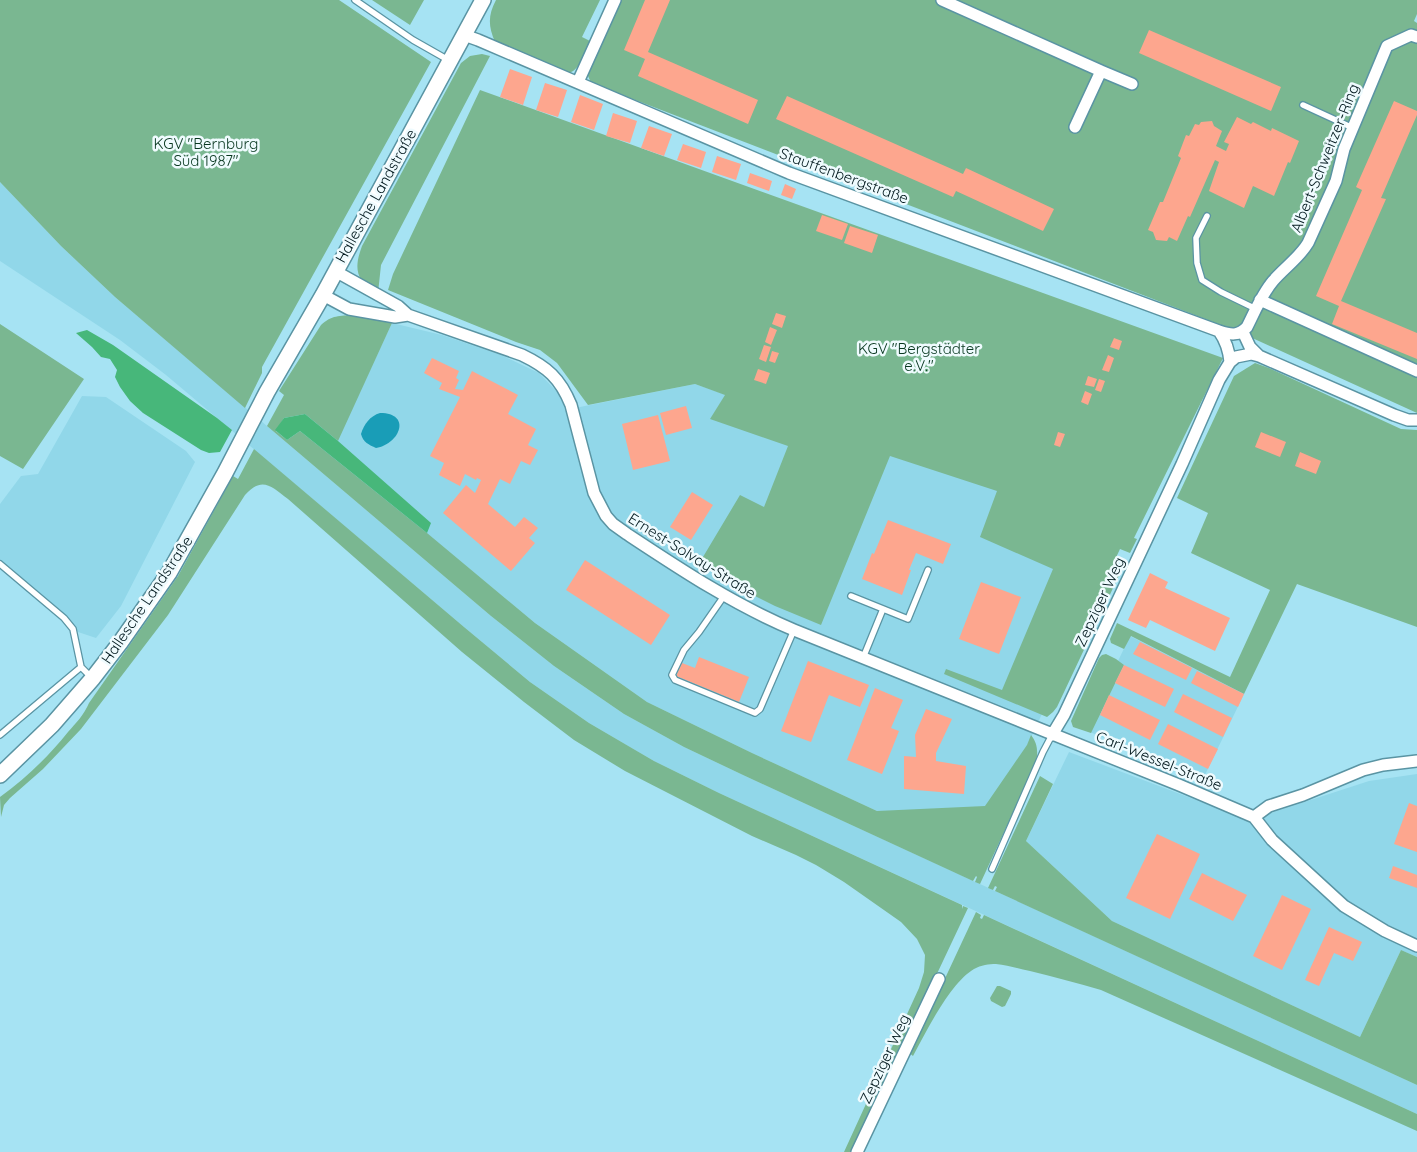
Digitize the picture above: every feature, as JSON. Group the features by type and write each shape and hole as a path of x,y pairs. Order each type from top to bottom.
{"main road":[{"name":"Hallesche Landstraße","path":"0,775 52,725 93,678 169,573 231,462 266,392 336,271 483,0"}],"street":[{"path":"578,82 615,0"},
{"path":"942,0 1132,84"},
{"name":"Stauffenbergstraße","path":"464,35 789,172 1220,331 1239,333"},
{"name":"Albert-Schweitzer-Ring","path":"1239,333 1248,327 1258,304 1273,280 1302,252 1308,243 1336,181 1344,148 1387,46 1414,36"},
{"path":"1074,127 1100,71"},
{"name":"Ernest-Solvay-Straße","path":"336,271 398,306 408,315 522,354 549,370 566,391 594,493 606,516 613,524 627,534 724,596 758,614 1052,735"},
{"name":"Ernest-Solvay-Straße","path":"322,295 349,308 396,317 408,315"},
{"path":"1258,304 1417,371"},
{"path":"1220,331 1229,349 1230,362"},
{"path":"1239,333 1259,356"},
{"path":"1230,362 1244,354 1259,356 1401,418 1417,420"},
{"name":"Zepziger Weg","path":"1052,735 1064,715 1230,362"},
{"name":"Carl-Wessel-Straße","path":"1052,735 1254,817 1272,840 1344,906 1385,931 1417,946"},
{"path":"1254,817 1269,806 1303,795 1363,770 1383,765 1417,761"},
{"name":"Zepziger Weg","path":"857,1152 939,979"}],"lane":[{"path":"356,0 413,40 450,61"},
{"path":"1303,105 1353,128"},
{"path":"1207,216 1196,238 1197,263 1202,280 1221,292 1258,304"},
{"path":"0,564 64,618 73,629 81,667 93,678"},
{"path":"851,596 908,619 928,570"},
{"path":"724,596 684,650 672,675 675,680 756,713 760,709 794,630"},
{"path":"863,658 883,609"},
{"path":"0,735 81,667"},
{"name":"Zepziger Weg","path":"992,869 1052,735"}],"shaded area":[{"path":"0,182 61,246 115,297 491,616 554,666 624,714 684,747 743,775 1417,1085 1417,1114 719,793 654,761 589,723 530,682 166,375 120,340 0,261"},
{"path":"392,323 442,335 501,355 539,373 560,395 565,410 695,384 1125,535 995,815 877,811 647,702 535,623 331,454"},
{"path":"82,396 106,397 186,451 195,462 121,606 96,638 78,632 66,616 0,560 0,504 21,476 38,474"},
{"path":"380,413 390,414 396,418 399,423 399,429 391,441 376,448 365,441 361,434 368,421"},
{"path":"1130,636 1244,694 1203,779 1085,730"},
{"path":"1069,752 1249,820 1369,781 1417,774 1417,957 1401,950 1360,1037 1112,921 1026,841"}],"green space":[{"name":"KGV \"Bernburg Süd 1987\"","path":"0,0 339,0 431,62 262,367 262,373 245,408 115,297 61,246 0,182"},
{"path":"372,0 424,0 410,25"},
{"path":"496,0 600,0 582,37 590,41 577,68 569,73 495,42 490,21 491,11"},
{"path":"620,0 1417,0 1417,14 1414,21 1417,23 1417,413 1239,332 591,83 588,76 588,68"},
{"path":"482,54 490,56 381,265 378,293 365,285 358,272 357,264 362,246 461,63 470,56"},
{"name":"KGV \"Bergstädter e.V.\"","path":"480,90 1223,358 1134,538 1137,539 1130,553 1120,549 1113,564 1122,569 1053,712 1047,717 944,674 946,669 1002,690 1053,569 980,537 997,491 890,456 821,625 775,606 741,589 700,562 740,495 764,507 788,446 710,419 725,395 695,384 588,405 557,363 540,350 388,290 393,274"},
{"path":"354,315 392,323 338,441 305,414 284,418 276,431 287,440 300,431 535,623 647,702 877,811 985,806 1027,745 1031,735 1037,748 1036,763 980,884 975,882 976,876 973,881 684,747 624,714 554,666 491,616 267,426 284,395 279,391 321,325 332,318"},
{"path":"0,324 84,379 23,469 0,456"},
{"path":"87,330 113,345 232,430 220,452 209,453 201,450 143,413 130,401 120,387 115,377 117,370 110,359 101,357 76,333"},
{"path":"1255,363 1401,429 1417,430 1417,627 1297,584 1244,694 1131,636 1124,649 1111,643 1110,639 1117,623 1230,677 1270,590 1191,553 1208,513 1177,498 1234,376"},
{"path":"305,414 431,523 427,533 300,431 287,440 275,430 284,418"},
{"path":"254,449 530,682 589,723 654,761 719,793 962,905 962,909 963,906 968,908 853,1152 844,1152 919,988 924,972 925,955 917,939 901,922 816,865 752,836 625,771 574,740 462,652 288,499 266,485 256,486 245,495 168,615 81,729 43,769 10,798 4,805 1,817 0,797 45,759 82,715 178,576 233,476 238,479"},
{"path":"1106,654 1124,665 1091,733 1073,727 1071,721 1099,658"},
{"path":"1040,776 1053,784 1026,841 1112,921 1360,1037 1401,950 1417,957 1417,1085 995,891 997,887 995,886 993,890 988,888"},
{"path":"976,912 981,915 980,918 982,919 984,915 1417,1114 1417,1131 1101,990 996,964 974,969 956,985 939,1009 913,1056 908,1052 920,1032"},
{"path":"997,986 1011,991 1005,1006 1002,1007 991,1001 990,998"}],"building":[{"path":"645,0 670,0 648,52 758,100 748,124 638,76 645,59 624,50"},
{"path":"1149,30 1281,87 1271,111 1139,53"},
{"path":"510,69 532,77 523,105 500,97"},
{"path":"545,83 567,90 558,117 536,110"},
{"path":"580,95 603,104 594,130 571,122"},
{"path":"787,96 963,174 966,168 1054,209 1043,231 956,191 953,197 776,119"},
{"path":"1394,101 1417,111 1417,115 1381,198 1386,199 1341,301 1417,333 1417,359 1332,324 1339,306 1316,296 1362,190 1356,187"},
{"path":"613,113 637,121 630,143 606,136"},
{"path":"1237,117 1271,131 1272,128 1299,141 1274,196 1253,186 1244,208 1209,191 1219,162 1215,160 1190,217 1188,216 1177,241 1169,237 1167,241 1156,240 1153,232 1148,230 1160,202 1163,202 1181,158 1178,156 1186,135 1189,136 1195,124 1199,125 1201,122 1212,121 1214,126 1222,131 1216,146 1226,151 1229,144 1224,142"},
{"path":"649,126 672,134 664,156 641,148"},
{"path":"683,144 706,152 701,168 677,160"},
{"path":"717,156 741,164 736,180 712,172"},
{"path":"750,173 772,181 769,191 747,183"},
{"path":"785,184 796,189 792,199 781,195"},
{"path":"822,215 848,224 842,240 816,231"},
{"path":"850,226 878,235 872,253 844,243"},
{"path":"776,313 786,316 782,328 772,324"},
{"path":"770,327 777,330 771,345 765,342"},
{"path":"1114,338 1122,341 1119,350 1110,347"},
{"path":"764,345 771,347 766,362 759,359"},
{"path":"772,351 779,353 775,363 769,361"},
{"path":"1108,355 1114,358 1109,372 1102,370"},
{"path":"432,358 459,371 456,378 459,380 455,389 463,390 472,371 518,395 508,414 536,429 528,445 538,450 530,465 521,461 510,484 500,479 488,504 515,527 524,517 538,528 529,538 535,543 511,571 443,513 466,485 475,493 481,480 477,478 476,480 465,474 460,486 439,475 444,463 430,456 460,397 439,389 442,383 424,373"},
{"path":"758,369 770,373 766,384 754,380"},
{"path":"1088,376 1097,379 1094,387 1085,385"},
{"path":"1099,379 1105,381 1101,392 1095,390"},
{"path":"1085,391 1092,394 1088,405 1081,402"},
{"path":"686,406 692,428 666,435 660,413"},
{"path":"658,415 670,461 633,470 622,424"},
{"path":"1058,432 1065,434 1060,447 1054,445"},
{"path":"1261,432 1286,442 1280,457 1255,447"},
{"path":"1300,452 1321,461 1316,474 1295,466"},
{"path":"692,492 713,505 691,540 670,527"},
{"path":"888,520 951,544 943,564 916,553 902,595 862,579"},
{"path":"585,560 670,615 651,645 566,590"},
{"path":"1150,573 1168,582 1165,588 1230,618 1215,651 1150,620 1146,628 1128,620"},
{"path":"981,582 1021,597 999,654 959,639"},
{"path":"1140,642 1192,668 1186,680 1133,654"},
{"path":"699,657 749,677 739,702 676,676 682,663 695,668"},
{"path":"808,661 869,685 860,707 829,695 811,742 781,731"},
{"path":"1124,665 1174,689 1165,707 1115,683"},
{"path":"1197,671 1244,694 1238,707 1191,683"},
{"path":"875,688 903,700 891,728 899,731 882,774 847,760"},
{"path":"1183,694 1232,718 1223,737 1174,712"},
{"path":"1109,695 1160,720 1150,740 1100,715"},
{"path":"926,709 952,719 936,753 936,761 966,766 964,794 904,789 904,756 916,757 915,735"},
{"path":"1168,724 1218,749 1208,769 1158,744"},
{"path":"1409,803 1417,806 1417,852 1394,844"},
{"path":"1157,834 1200,854 1170,919 1126,898"},
{"path":"1393,866 1417,875 1417,888 1389,878"},
{"path":"1202,873 1247,895 1233,921 1189,899"},
{"path":"1282,895 1311,909 1282,970 1253,956"},
{"path":"1329,927 1362,942 1353,961 1334,953 1319,986 1305,980"}]}
